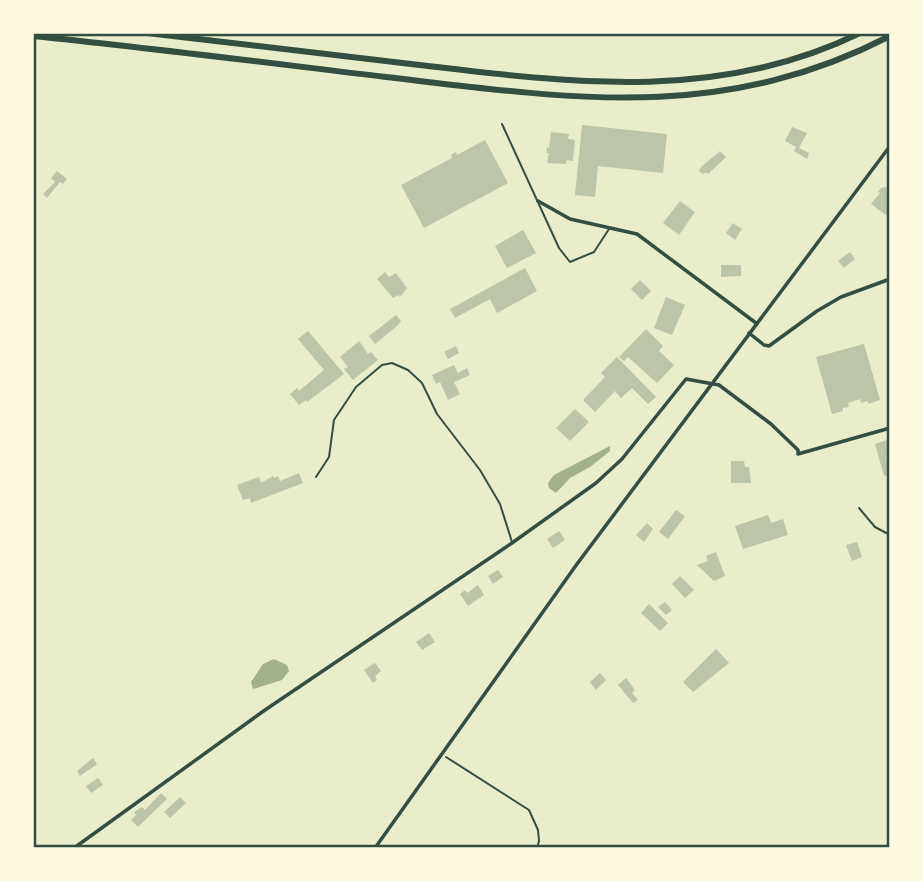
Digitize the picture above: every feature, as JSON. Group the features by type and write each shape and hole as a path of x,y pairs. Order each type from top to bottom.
{"highway":[{"path":"147,33 552,81 645,83 716,78 763,67 840,43 860,33"},
{"path":"33,36 534,94 628,99 698,94 772,81 839,59 890,36"}],"street":[{"path":"375,848 577,564 890,146"},
{"path":"538,201 570,219 637,234 756,323"},
{"path":"749,333 769,346 841,297 890,279"},
{"path":"74,848 265,710 596,483 622,459 686,379 719,385 771,424 795,447 798,454 890,428"}],"lane":[{"path":"502,124 559,248 570,262 594,252 609,228"},
{"path":"316,477 329,457 334,420 356,387 382,365 392,363 408,370 422,383 437,414 480,470 500,504 512,543"},
{"path":"859,508 875,527 890,535"}],"path":[{"path":"442,754 529,810 538,830 537,848"}],"shaded area":[{"path":"610,446 610,451 570,478 556,493 549,488 548,483 554,475"},
{"path":"274,659 287,665 289,671 282,680 253,689 251,682 263,664"}],"building":[{"path":"582,125 667,134 663,173 598,166 595,197 575,195"},
{"path":"792,127 807,133 799,148 809,153 807,159 794,151 796,147 785,141"},
{"path":"551,132 569,134 568,139 575,140 573,161 567,160 566,164 547,163 549,153 546,153"},
{"path":"485,140 508,183 424,228 401,185 452,158 451,155 456,152 457,155"},
{"path":"720,151 726,157 708,174 699,171 701,167"},
{"path":"57,171 67,179 63,184 60,182 47,198 43,194 55,182 51,178"},
{"path":"888,187 890,218 871,204 881,188"},
{"path":"680,201 695,212 679,235 663,223"},
{"path":"733,223 742,229 735,240 726,233"},
{"path":"523,230 536,253 507,268 495,246"},
{"path":"850,252 855,259 844,268 838,261"},
{"path":"721,265 741,265 741,276 721,277"},
{"path":"525,268 537,291 497,313 490,299 455,318 450,309"},
{"path":"385,272 389,277 396,273 407,288 400,297 398,295 393,298 377,279"},
{"path":"640,280 651,291 642,300 631,289"},
{"path":"666,297 685,305 672,335 654,328"},
{"path":"396,315 401,321 375,344 369,336"},
{"path":"646,329 663,346 659,351 674,365 657,383 628,357 624,361 619,357"},
{"path":"308,331 344,374 299,405 290,394 297,388 299,391 324,370 298,339"},
{"path":"359,341 368,354 371,352 378,360 353,380 344,369 348,367 340,357"},
{"path":"864,344 880,400 868,404 868,401 861,403 860,399 848,403 849,407 843,408 843,411 832,414 816,357"},
{"path":"456,346 459,353 448,359 444,352"},
{"path":"617,357 656,397 648,404 632,388 621,398 615,391 595,412 583,400 605,377 601,373"},
{"path":"454,365 458,373 467,368 470,375 454,382 460,394 448,400 440,382 436,384 432,375"},
{"path":"575,409 589,422 570,441 556,428"},
{"path":"890,439 890,474 884,476 875,444"},
{"path":"731,461 744,461 745,467 749,467 751,483 731,483"},
{"path":"299,473 303,483 251,503 250,498 243,500 237,485 259,477 261,483 273,476 278,476 280,481"},
{"path":"676,510 685,516 668,539 659,532"},
{"path":"768,515 771,523 783,519 788,535 743,549 735,526"},
{"path":"647,523 653,529 644,542 636,535"},
{"path":"559,531 565,540 553,548 547,539"},
{"path":"857,542 862,557 852,561 846,545"},
{"path":"716,552 725,576 714,581 697,565 708,561 706,556"},
{"path":"498,570 503,577 493,584 488,576"},
{"path":"680,576 694,590 685,598 672,584"},
{"path":"478,585 484,595 468,606 460,594 465,590 467,593"},
{"path":"665,602 672,610 666,615 658,607"},
{"path":"649,604 668,623 660,631 641,613"},
{"path":"429,633 435,642 422,650 416,642"},
{"path":"716,649 729,663 693,692 683,682"},
{"path":"375,663 381,671 375,676 377,680 373,683 364,670"},
{"path":"600,673 606,680 596,690 590,682"},
{"path":"626,678 635,690 632,693 638,700 633,703 618,685"},
{"path":"93,758 97,764 80,776 77,771"},
{"path":"98,778 103,785 91,793 86,786"},
{"path":"161,793 167,799 138,827 131,820 136,815 134,812 142,807 145,810"},
{"path":"180,797 186,803 170,818 164,812"}]}
